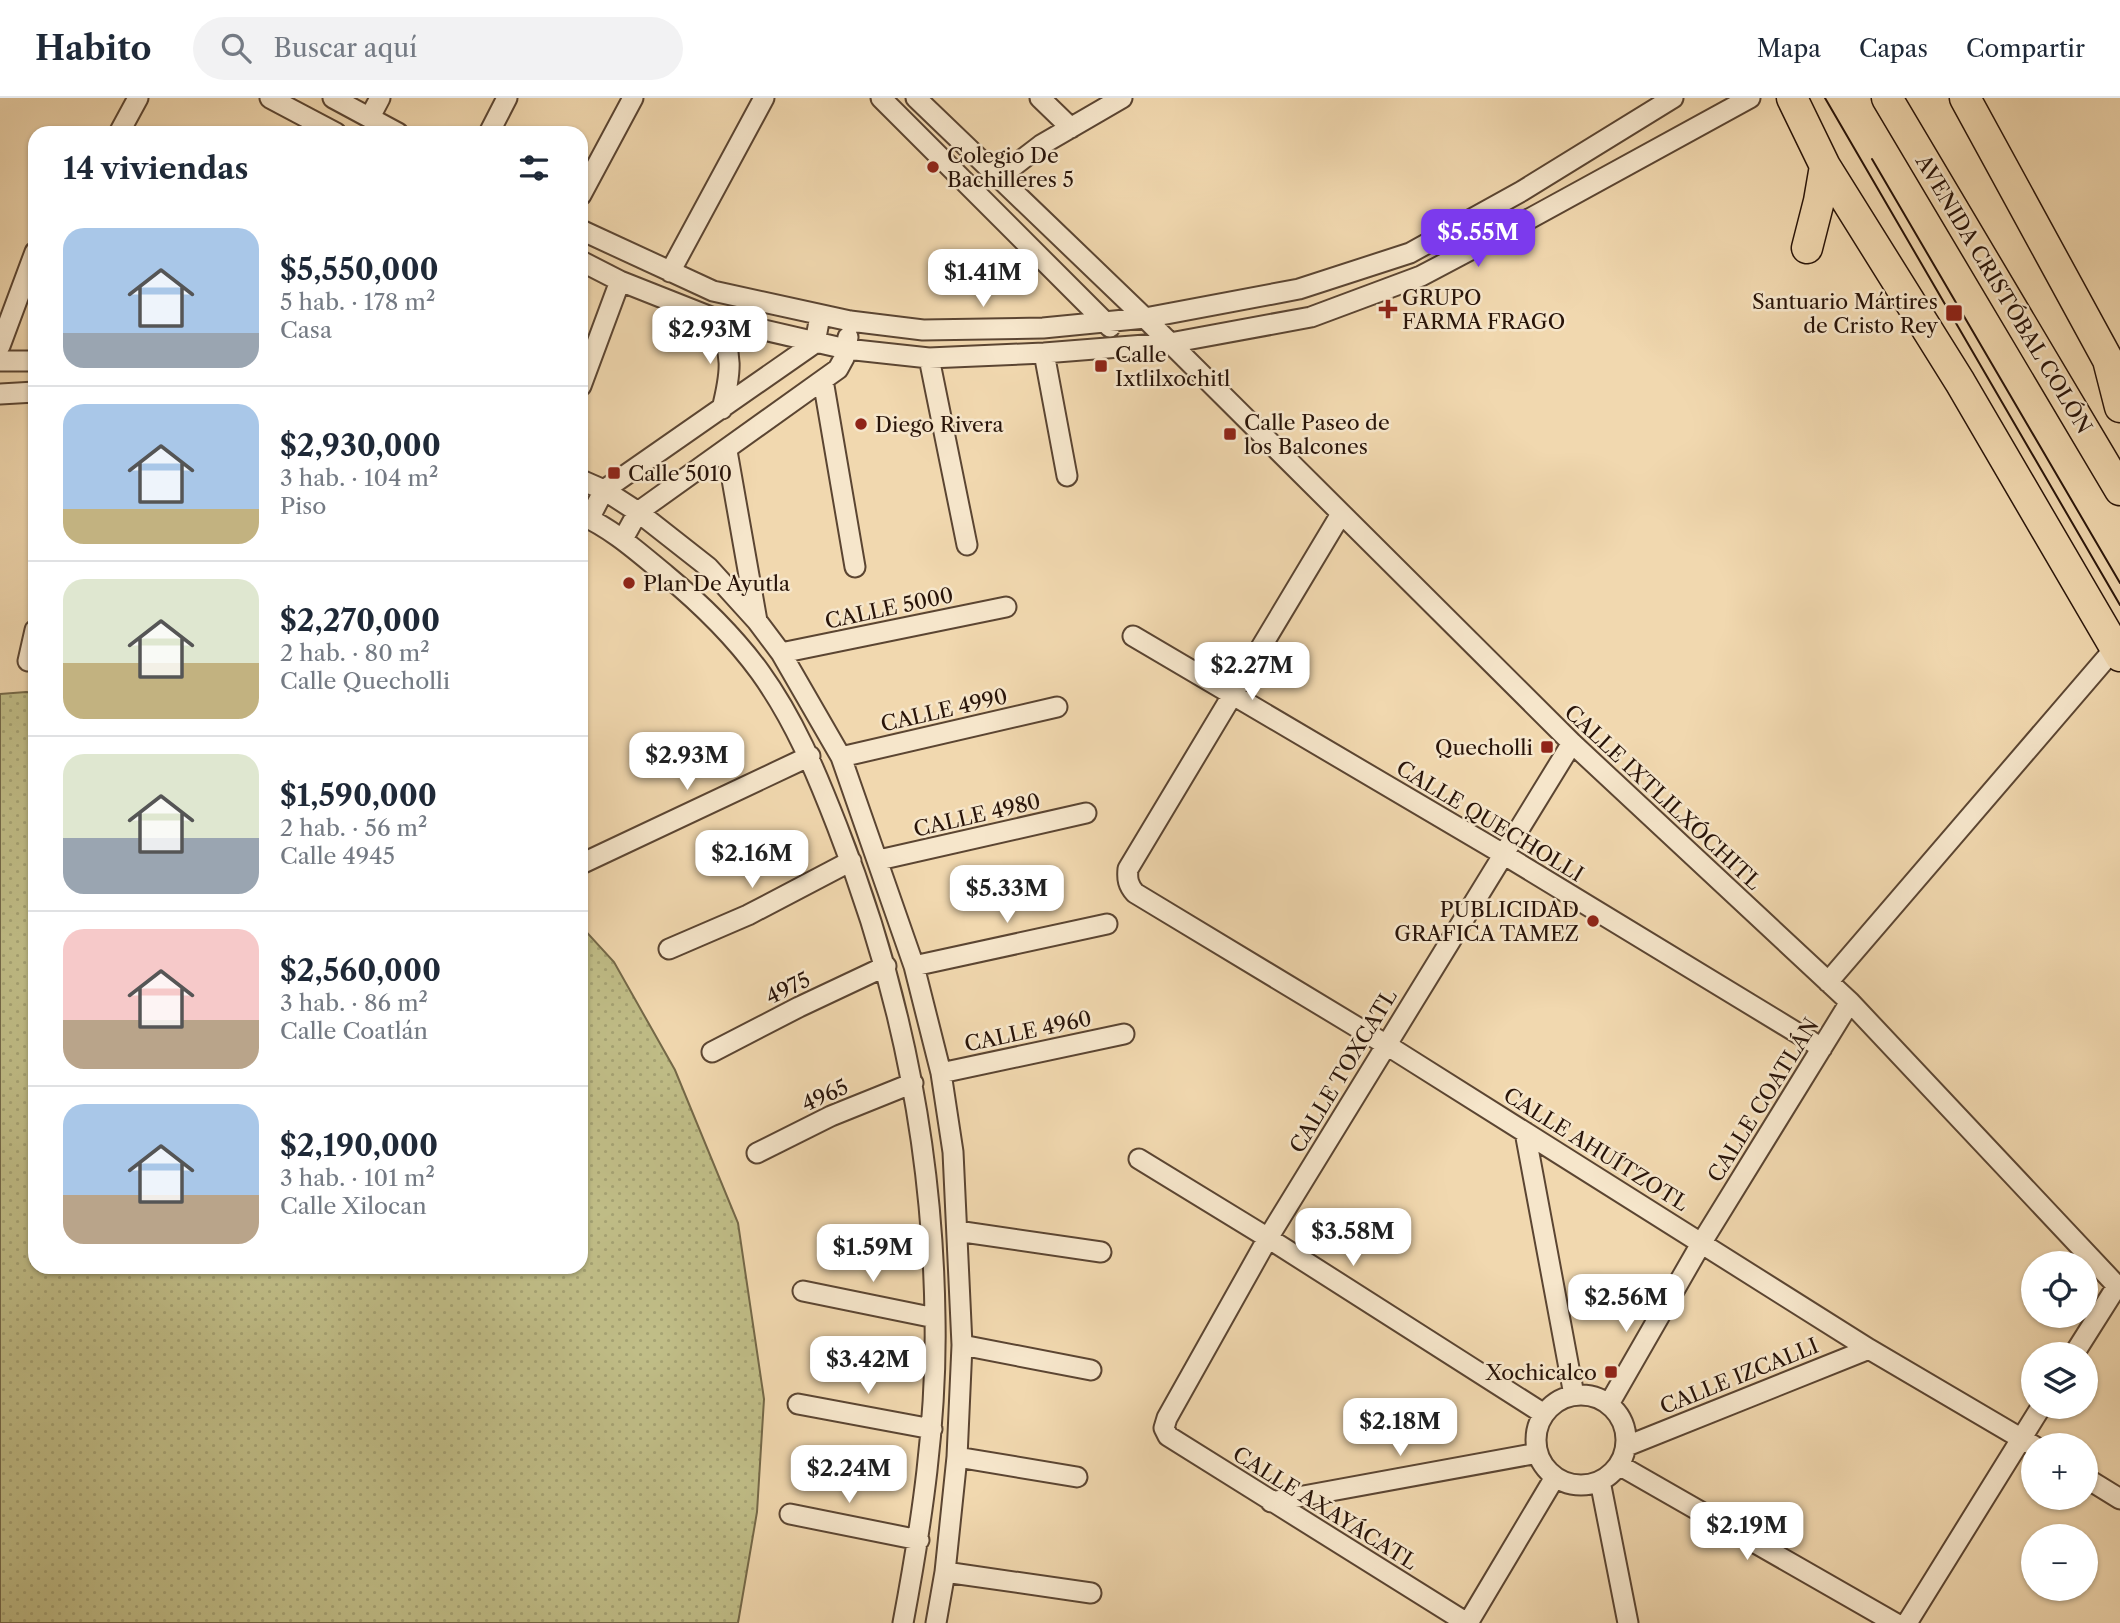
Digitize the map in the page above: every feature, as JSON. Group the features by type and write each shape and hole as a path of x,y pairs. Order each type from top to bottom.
{"main road":[{"path":"1792,98 1825,166 1960,383 2118,652"},
{"name":"AVENIDA CRISTÓBAL COLÓN","path":"1887,98 2120,490"},
{"path":"1965,98 2108,360 2120,407"},
{"path":"1807,248 1825,166"}],"street":[{"path":"123,126 138,98"},
{"path":"270,98 323,126"},
{"path":"333,98 386,126"},
{"path":"370,117 380,98"},
{"path":"493,126 507,98"},
{"path":"588,182 633,98"},
{"path":"670,272 764,98"},
{"path":"881,98 1130,346"},
{"name":"CALLE IXTLILXÓCHITL","path":"916,98 1145,318 1572,743 1850,1002 2119,1287"},
{"path":"1040,98 1071,128"},
{"path":"998,178 1041,145 1122,98"},
{"path":"588,233 713,291 820,316 923,330 1043,328 1105,323 1299,289 1410,253 1522,191 1673,98"},
{"path":"1714,98 1720,104 1743,102"},
{"path":"588,265 620,281 716,319 846,349 929,358 1044,353 1170,343 1311,317 1421,276 1743,102"},
{"path":"954,171 972,153"},
{"path":"0,346 28,271"},
{"path":"588,367 620,281"},
{"path":"588,513 604,490 815,343 820,316"},
{"path":"716,319 726,341 730,368 722,409"},
{"path":"623,539 638,512 727,451 841,365 850,321"},
{"path":"1044,353 1067,476"},
{"path":"929,358 967,545"},
{"path":"0,361 28,361"},
{"path":"823,380 856,567"},
{"path":"0,394 28,392"},
{"path":"727,451 757,621"},
{"path":"588,483 638,512 708,567 757,621 781,653 841,757 914,966 941,1073 953,1152 961,1345 957,1457 945,1572 936,1623"},
{"path":"1233,694 1340,514"},
{"path":"588,519 623,539 694,598 729,634 761,674 810,756 851,861 886,967 913,1083 927,1185 935,1318 932,1429 919,1540 903,1623"},
{"name":"CALLE 5000","path":"781,653 1006,607"},
{"name":"CALLE QUECHOLLI","path":"1133,636 1503,853 1822,1048"},
{"path":"1828,982 2118,652"},
{"name":"CALLE AHUÍTZOTL","path":"1233,694 1128,869 1127,882 1135,893 1385,1044 1869,1349 2021,1438"},
{"name":"CALLE 4990","path":"841,757 1057,707"},
{"name":"CALLE TOXCATL","path":"1164,1428 1268,1238 1572,743"},
{"path":"588,861 810,756"},
{"name":"CALLE 4980","path":"879,860 1086,813"},
{"path":"668,949 748,915 851,861"},
{"path":"914,966 1107,924"},
{"name":"4975","path":"712,1052 799,1007 886,967"},
{"name":"CALLE COATLÁN","path":"1609,1404 1702,1242 1850,1002"},
{"name":"CALLE 4960","path":"941,1073 1124,1034"},
{"name":"4965","path":"757,1153 831,1116 913,1083"},
{"path":"1525,1132 1573,1395"},
{"path":"1139,1159 1544,1414"},
{"path":"957,1231 1101,1252"},
{"path":"2082,1342 2119,1287"},
{"path":"803,1290 935,1318"},
{"path":"961,1345 1091,1370"},
{"name":"CALLE IZCALLI","path":"1627,1446 1869,1349"},
{"path":"1573,1395 1594,1396 1609,1404 1625,1426 1627,1446 1619,1465 1600,1481 1581,1486 1555,1478 1538,1453 1536,1436 1544,1414 1556,1402 1573,1395"},
{"path":"797,1404 932,1429"},
{"name":"CALLE AXAYÁCATL","path":"1164,1428 1168,1436 1467,1623"},
{"path":"1907,1623 2021,1451"},
{"path":"1271,1502 1538,1453"},
{"path":"957,1457 1077,1477"},
{"path":"1619,1465 1895,1623"},
{"path":"1467,1623 1555,1478"},
{"path":"1600,1481 1628,1623"},
{"path":"2098,1485 2120,1499"},
{"path":"790,1514 919,1540"},
{"path":"945,1572 1091,1593"}],"shaded area":[{"path":"28,692 28,1274 588,1274 588,934 614,962 675,1070 738,1223 764,1399 757,1512 738,1623 0,1623 0,694"}],"tram line":[{"path":"1825,98 2120,605"},
{"path":"1872,159 2120,583"}],"place":[{"name":"Colegio De Bachilleres 5","path":"933,167"},
{"name":"GRUPO FARMA FRAGO","path":"1388,309"},
{"name":"Santuario Mártires de Cristo Rey","path":"1954,313"},
{"name":"Calle Ixtlilxochitl","path":"1101,366"},
{"name":"Diego Rivera","path":"861,424"},
{"name":"Calle Paseo de los Balcones","path":"1230,434"},
{"name":"Calle 5010","path":"614,473"},
{"name":"Plan De Ayutla","path":"629,583"},
{"name":"Quecholli","path":"1547,747"},
{"name":"PUBLICIDAD GRAFICA TAMEZ","path":"1593,921"},
{"name":"Xochicalco","path":"1611,1372"}]}
